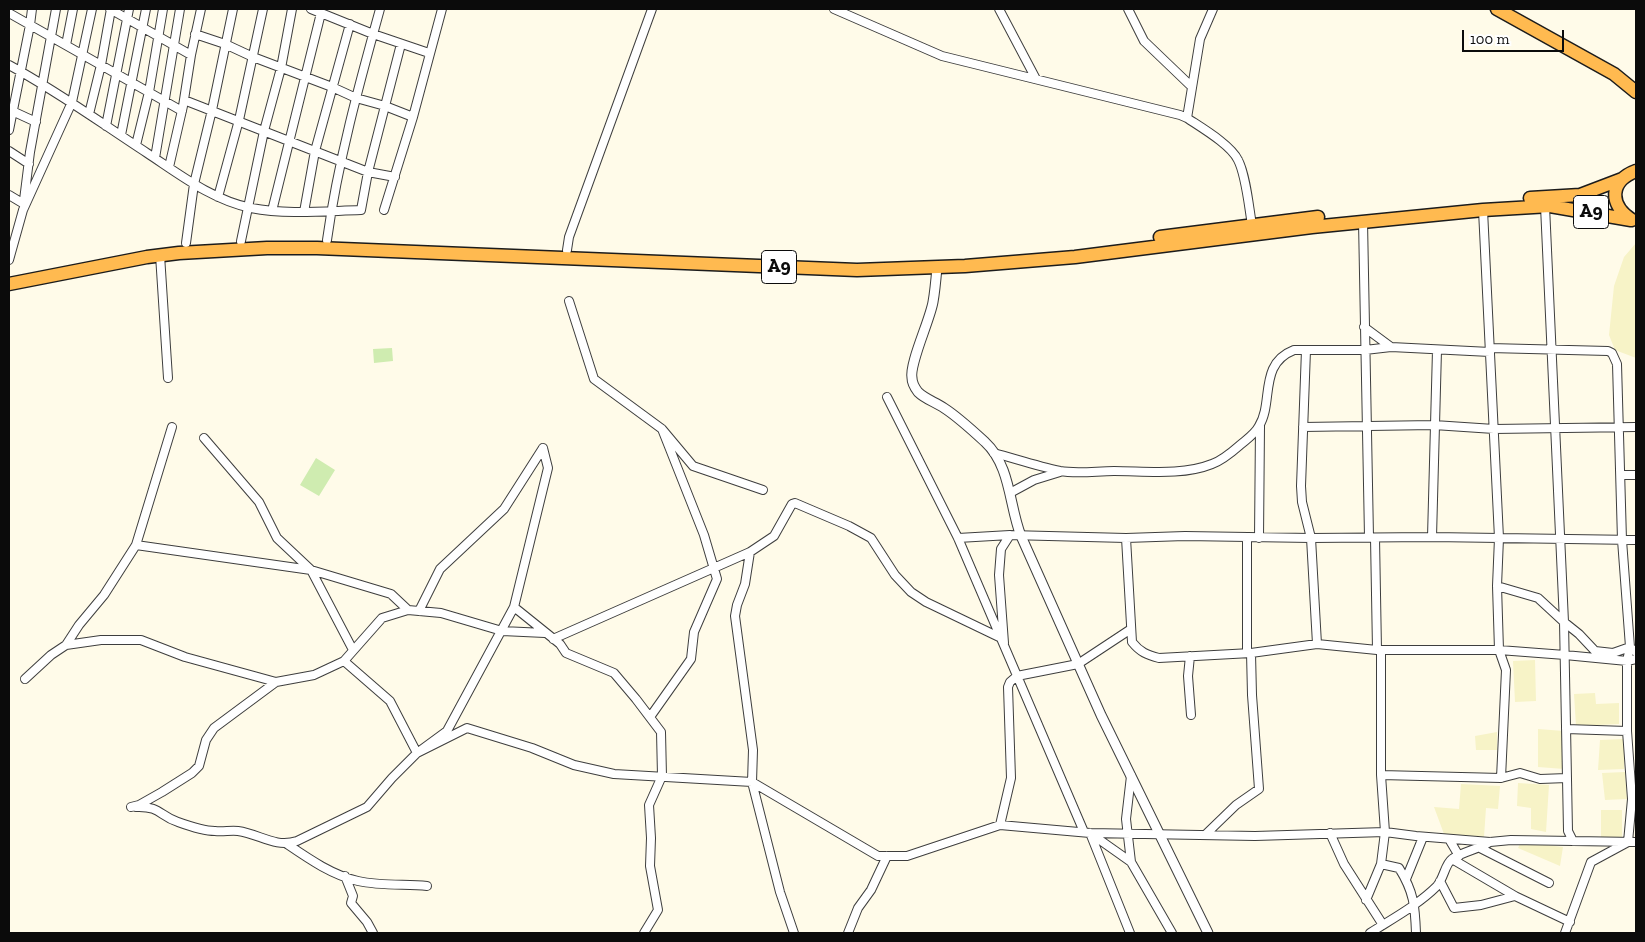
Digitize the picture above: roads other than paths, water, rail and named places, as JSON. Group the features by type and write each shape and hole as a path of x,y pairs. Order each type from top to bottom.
{"highway":[{"path":"1497,9 1614,74 1636,92"},
{"name":"A9","path":"9,275 186,243 267,239 857,261 964,258 1074,248 1252,225 1482,201 1569,197 1587,193 1631,172"},
{"path":"1631,172 1617,185 1615,200 1618,208 1634,221"},
{"name":"A9","path":"9,284 160,255 267,248 857,270 937,268 1075,257 1363,221 1545,206 1586,211 1634,221"}],"street":[{"path":"9,130 11,110 21,71 32,9"},
{"path":"24,207 29,164 56,9"},
{"path":"66,46 73,9"},
{"path":"9,260 24,207 72,102 92,9"},
{"path":"89,114 101,65 110,9 190,55"},
{"path":"106,126 129,9"},
{"path":"121,135 146,9"},
{"path":"136,145 149,92 163,9"},
{"path":"155,158 180,9"},
{"path":"169,167 182,111 190,55 201,9"},
{"path":"186,243 194,184 234,9"},
{"path":"218,196 239,120 263,9"},
{"path":"241,240 264,131 281,68 292,9"},
{"path":"311,9 373,34 429,53"},
{"path":"327,240 340,161 380,9"},
{"path":"384,210 413,117 442,9"},
{"path":"567,250 572,228 652,9"},
{"path":"834,9 942,56 1187,118 1230,149 1238,158 1252,225"},
{"path":"999,9 1036,79"},
{"path":"1128,9 1144,41 1192,87"},
{"path":"1187,118 1200,39 1213,9"},
{"path":"9,13 182,111"},
{"path":"272,211 321,13"},
{"path":"304,212 315,151 350,24"},
{"path":"195,34 225,44 356,98 385,106 413,117"},
{"path":"9,65 72,102 194,184 218,196 249,207 272,211 361,210 368,172 401,44"},
{"path":"184,100 368,172 394,177"},
{"path":"11,110 36,122"},
{"path":"9,151 29,164"},
{"path":"9,195 24,207"},
{"path":"1545,206 1564,622 1568,831 1573,841"},
{"path":"1483,210 1499,538 1497,586 1499,650 1506,670 1501,778"},
{"path":"1363,221 1367,426 1379,650 1380,775 1385,832 1381,864 1366,900"},
{"path":"160,255 168,378"},
{"path":"937,268 933,302 913,364 912,381 918,392 955,416 986,443 994,453 1010,493 1015,521 1078,664 1208,933"},
{"path":"569,301 594,379 662,429 693,466 763,490"},
{"path":"1364,327 1390,347"},
{"path":"1260,538 1260,426 1269,380 1277,363 1286,354 1294,350 1365,350 1390,347 1437,350 1551,349 1608,351 1612,353 1617,364 1622,540 1633,650 1627,662 1627,731 1632,799 1632,842"},
{"path":"1306,350 1302,427 1302,502 1311,538 1317,644"},
{"path":"1432,537 1437,350"},
{"path":"887,397 958,538 1130,933"},
{"path":"1302,427 1434,425 1494,429 1636,427"},
{"path":"994,453 1062,471 1181,471 1213,464 1229,455 1260,426"},
{"path":"25,679 66,645 79,625 104,596 136,545 172,427"},
{"path":"650,717 691,659 694,632 717,579 704,535 662,429"},
{"path":"204,438 260,502 277,538 311,570 353,650"},
{"path":"287,844 367,807 417,753 447,731 514,607 548,468 543,448 504,509 440,568 420,611"},
{"path":"1010,493 1034,480 1062,471"},
{"path":"1621,475 1636,475"},
{"path":"553,639 750,552 774,536 792,504 795,503 871,538 895,575 912,592 926,602 1002,640"},
{"path":"958,538 1010,535 1126,538 1185,536 1636,540"},
{"path":"1002,640 999,575 1001,548 1010,535"},
{"path":"1126,538 1132,642 1139,651 1146,655 1160,658 1249,653 1317,644 1379,650 1499,650 1627,662 1636,659"},
{"path":"1205,834 1233,808 1259,789 1249,653 1247,538"},
{"path":"136,545 311,570 391,594 408,610"},
{"path":"750,552 745,584 735,616 752,750 752,782 780,892 794,933"},
{"path":"1497,586 1538,598 1596,651 1613,653 1633,650"},
{"path":"514,607 560,644 566,653 614,673 661,732 662,776 649,805 650,866 658,910 644,933"},
{"path":"66,645 101,640 141,640 185,657 276,682 314,675 344,661 382,618 408,610 441,613 502,631 545,633"},
{"path":"1000,825 1011,778 1008,687 1010,682 1017,676 1078,664 1131,629"},
{"path":"1190,656 1188,676 1191,715"},
{"path":"344,661 390,701 417,753"},
{"path":"276,682 214,728 206,740 199,766 192,773 139,805 131,807 156,808 175,822 215,832 238,831 265,840 287,844 336,873 358,881 378,884 427,886"},
{"path":"417,753 467,728 532,748 574,765 614,774 752,782 878,856 907,856 1000,825 1087,833 1255,836 1385,832 1490,842 1511,840 1632,842"},
{"path":"1566,728 1627,731"},
{"path":"1380,775 1501,778 1520,773 1540,779 1567,778"},
{"path":"1131,776 1126,819 1131,862 1172,933"},
{"path":"1563,841 1568,831"},
{"path":"1087,833 1131,862"},
{"path":"1330,833 1344,864 1383,924"},
{"path":"1406,879 1422,837"},
{"path":"1449,839 1456,858 1515,896 1570,922"},
{"path":"1370,933 1415,903 1440,881 1444,877 1448,863 1490,842"},
{"path":"1568,932 1591,862 1632,842"},
{"path":"1480,848 1550,883"},
{"path":"848,933 858,908 871,890 887,856"},
{"path":"1381,864 1399,868 1406,879 1415,903 1416,933"},
{"path":"345,876 353,896 352,904 368,922 373,933"},
{"path":"1440,881 1454,908 1481,905 1515,896"}]}
